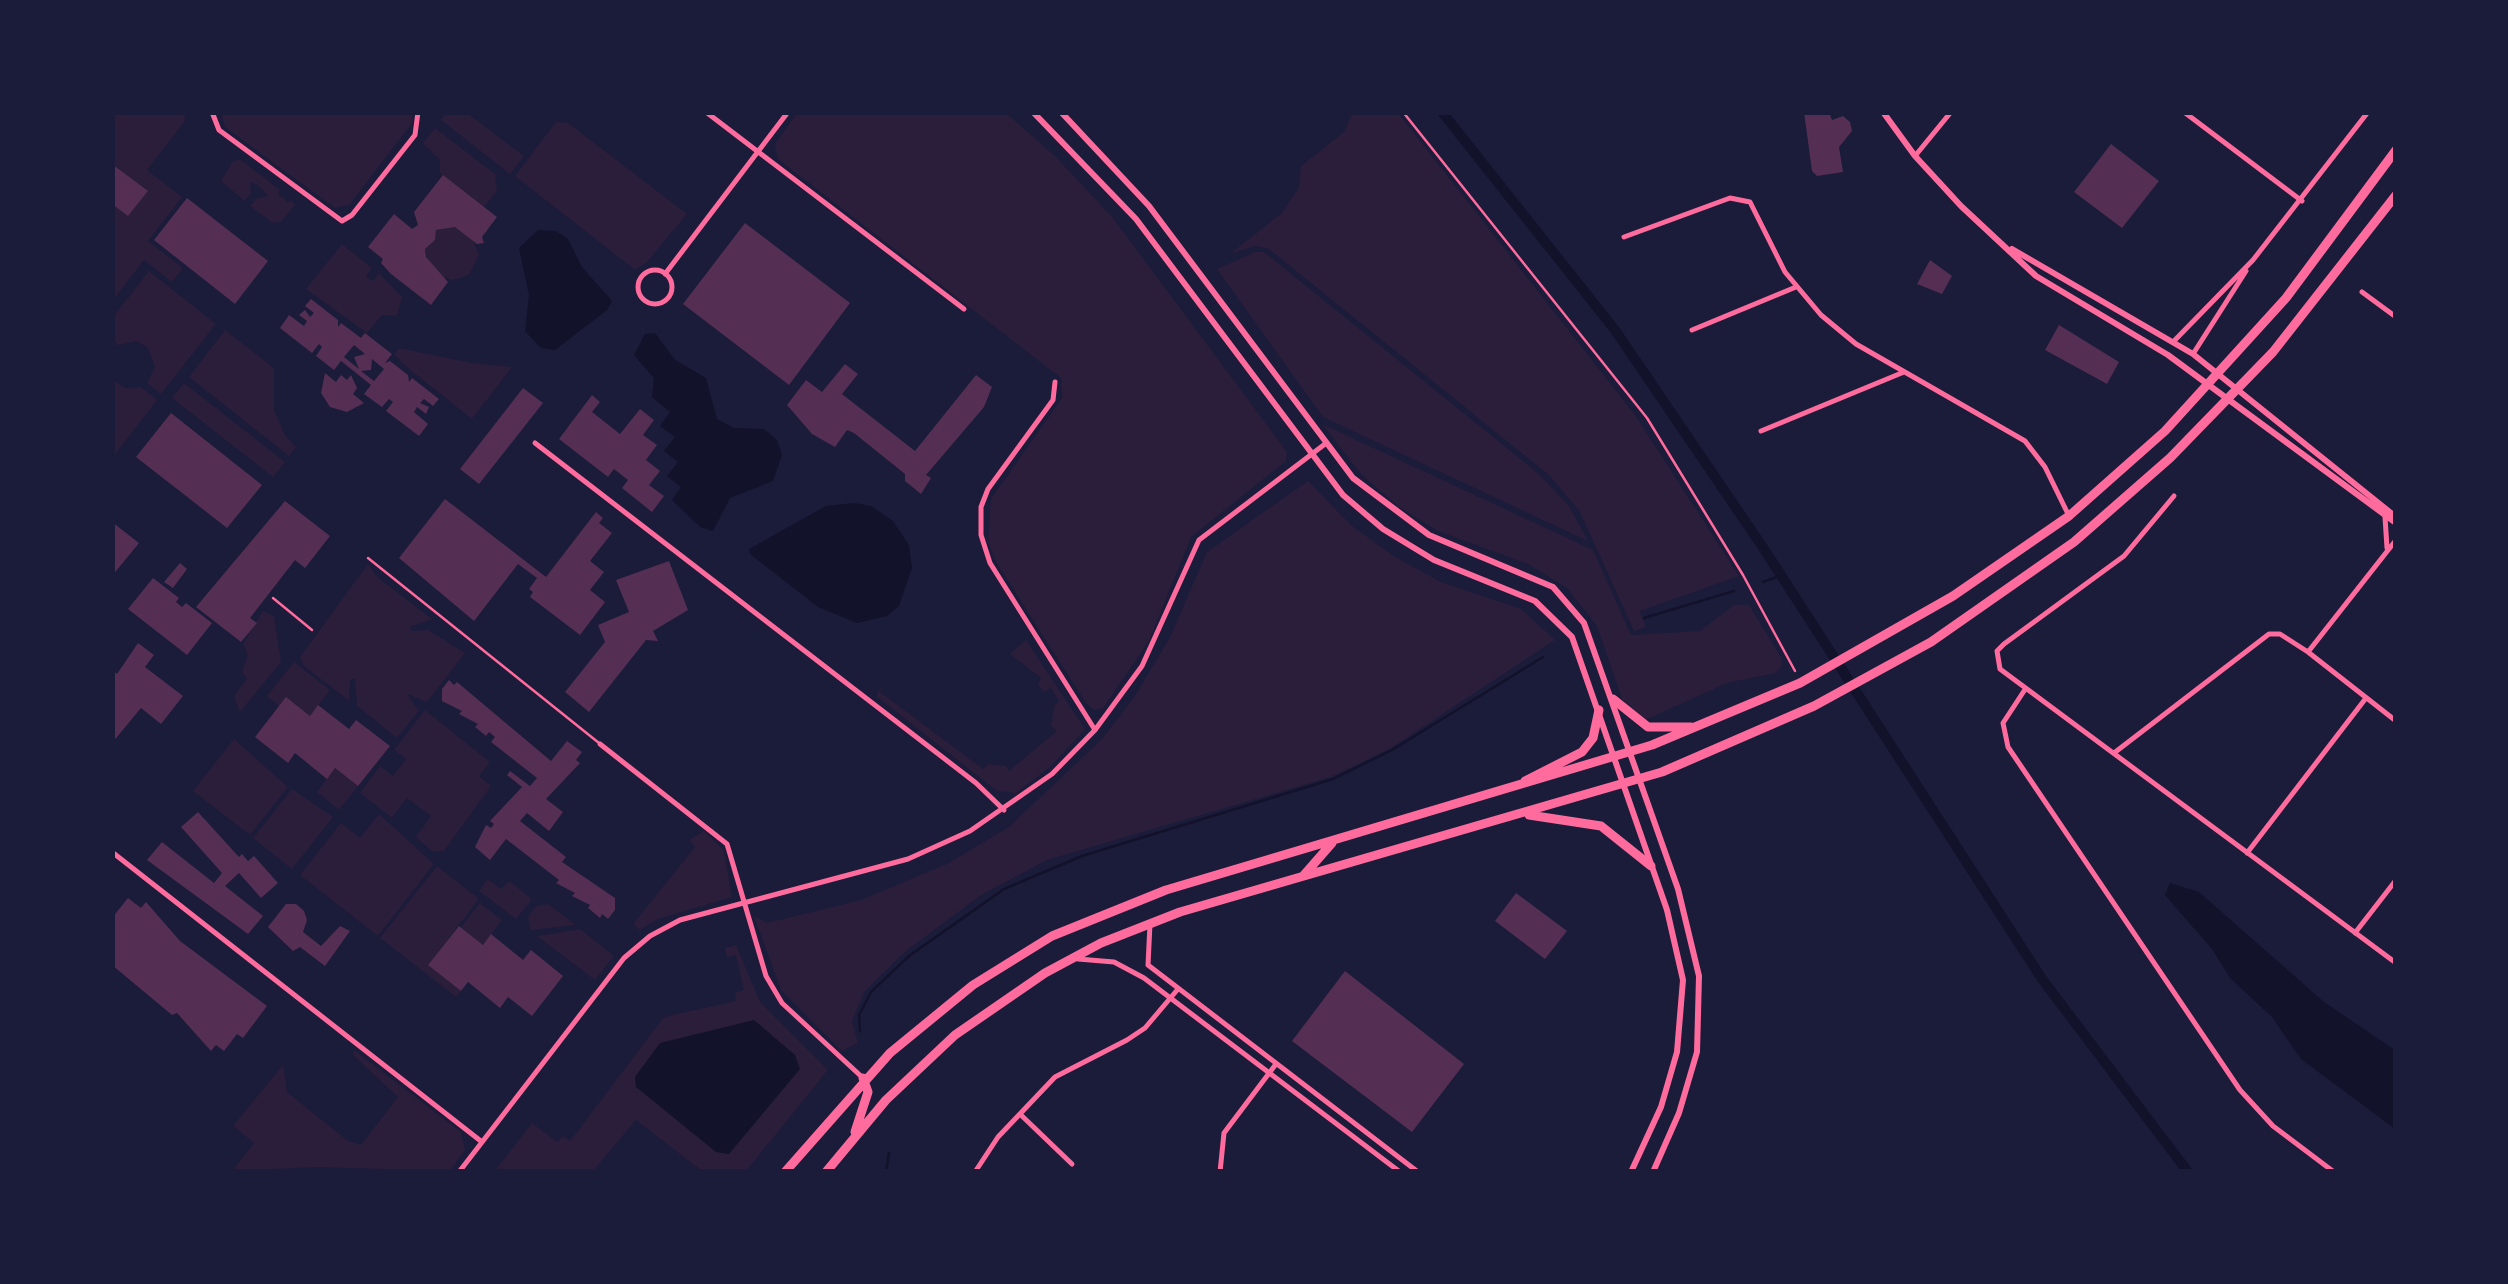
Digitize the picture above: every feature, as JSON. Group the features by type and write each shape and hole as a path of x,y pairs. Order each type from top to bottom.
{"main road":[{"path":"784,1172 863,1078 962,994 1052,936 1166,890 1500,793 1699,727 1800,682 1954,596 2069,516 2144,450 2286,298 2396,150"},
{"path":"826,1172 886,1100 955,1035 1070,960 1150,923 1640,779 1814,706 1968,618 2074,542 2157,470 2228,400 2304,314 2396,195"},
{"path":"1613,699 1648,727 1699,727"},
{"path":"1500,793 1582,752 1593,738 1598,710"},
{"path":"1522,814 1601,826 1651,866"},
{"path":"1304,875 1308,864 1334,841"},
{"path":"853,1139 868,1092 863,1078"}],"street":[{"path":"212,114 219,130 342,221 352,215 415,135 418,112"},
{"path":"706,112 964,309"},
{"path":"666,274 788,112"},
{"path":"1032,112 1136,219 1343,495 1402,542 1454,570 1520,593 1552,612 1572,637 1678,946 1683,1016 1661,1107 1631,1172"},
{"path":"1061,112 1162,222 1324,444 1372,496 1453,548 1553,587 1584,623 1689,923 1700,995 1697,1052 1679,1113 1653,1172"},
{"path":"1883,112 1914,156 2057,290 2168,355 2385,518 2396,520"},
{"path":"1914,156 1952,112"},
{"path":"2184,112 2302,201"},
{"path":"2174,341 2253,260 2367,113"},
{"path":"1624,237 1730,198 1750,202 1796,287 1836,330 2025,441 2045,467 2069,516"},
{"path":"2006,246 2193,354 2396,520"},
{"path":"2193,354 2253,260"},
{"path":"652,270 666,274 672,284 669,297 660,303 646,301 638,288 641,278 652,270"},
{"path":"1692,330 1796,287"},
{"path":"2362,292 2396,317"},
{"path":"1761,431 1904,372"},
{"path":"1055,382 1053,400 988,489 981,507 980,535 990,564 1095,730"},
{"path":"534,443 962,772 1004,810"},
{"path":"459,1172 636,946 680,920 908,859 970,832 1063,765 1095,730 1159,635 1199,540 1324,444"},
{"path":"2174,496 2150,528 2101,575 2004,644 1998,651 2000,669 2396,962"},
{"path":"2385,518 2386,548"},
{"path":"2308,652 2396,540"},
{"path":"2114,754 2259,639 2280,634 2396,721"},
{"path":"2025,690 2004,723 2008,747 2240,1090 2273,1126 2334,1172"},
{"path":"2247,852 2366,698"},
{"path":"600,744 727,844 766,976 782,1003 863,1078"},
{"path":"112,852 482,1142"},
{"path":"2355,932 2396,880"},
{"path":"1150,923 1146,942 1148,965 1418,1172"},
{"path":"1070,960 1114,962 1170,998 1400,1172"},
{"path":"975,1172 998,1137 1062,1070 1127,1040 1178,989"},
{"path":"1220,1172 1224,1132 1276,1064"},
{"path":"1022,1116 1072,1164"}],"lane":[{"path":"368,558 600,744"}],"path":[{"path":"1403,112 1647,418 1743,575 1795,671"},
{"path":"273,598 312,630"}],"shaded area":[{"path":"447,112 467,113 524,156 510,174 441,120"},
{"path":"1353,112 1398,113 1635,415 1739,576 1640,611 1646,627 1634,631 1580,512 1549,475 1269,249 1256,246 1231,253 1282,213 1299,187 1301,166 1344,132"},
{"path":"113,113 184,113 185,121 147,170 182,197 148,241 183,268 172,282 144,260 113,300 113,204 128,216 147,191 113,164"},
{"path":"221,113 412,113 413,122 349,205 335,208 225,127"},
{"path":"797,113 1006,113 1056,157 1113,218 1287,452 1286,461 1191,537 1149,641 1103,708 1094,710 1086,703 996,562 988,542 991,499 1062,398 1061,378 778,159 775,144"},
{"path":"556,122 568,123 687,214 647,262 635,270 515,176"},
{"path":"435,128 495,174 497,191 484,207 440,173 440,160 423,143"},
{"path":"240,159 295,205 281,222 273,223 250,206 257,198 268,196 258,185 250,182 251,193 245,201 221,181 232,162"},
{"path":"455,227 472,237 479,255 469,275 453,280 443,277 429,264 425,249 435,240 436,230"},
{"path":"538,230 556,231 568,239 582,267 612,301 607,310 555,350 541,348 525,331 529,295 519,248"},
{"path":"342,244 372,268 366,276 373,281 379,273 402,297 397,316 382,315 367,333 306,289"},
{"path":"1255,252 1264,252 1539,474 1569,506 1588,541 1323,417 1217,269"},
{"path":"149,271 216,324 161,394 147,383 155,367 148,348 136,341 118,345 113,340 113,317"},
{"path":"225,330 274,368 274,410 285,435 296,447 289,456 189,377"},
{"path":"655,333 675,360 706,378 717,419 734,428 764,429 777,440 782,455 773,481 730,498 713,531 700,527 672,500 681,487 667,476 678,462 664,451 675,437 660,426 670,412 652,397 654,378 634,355 645,334"},
{"path":"399,348 512,367 472,419 403,364 394,354"},
{"path":"112,379 125,388 141,387 157,400 113,457"},
{"path":"184,383 285,462 273,477 172,398"},
{"path":"1322,424 1593,550 1631,635 1700,631 1734,605 1749,605 1782,659 1781,667 1776,673 1727,683 1645,720 1622,699 1597,626 1567,588 1528,564 1438,531 1399,507 1361,474"},
{"path":"1308,481 1351,525 1395,557 1441,582 1521,609 1555,640 1391,748 1331,777 1047,860 981,895 906,951 864,992 852,1021 858,1043 842,1051 781,990 754,916 767,923 861,900 949,863 1009,827 1102,739 1135,696 1170,637 1207,552"},
{"path":"826,506 871,506 893,521 909,545 912,568 899,606 887,616 857,623 818,607 750,554 749,549"},
{"path":"368,564 376,576 432,619 410,627 412,631 428,630 465,653 427,702 407,694 419,711 397,738 357,706 355,678 350,680 349,701 303,665 300,657"},
{"path":"263,611 274,616 281,662 240,712 234,696 247,679 242,672 248,655 243,644"},
{"path":"1026,640 1085,729 1051,766 1016,793 997,791 876,696 883,684 880,692 983,769 988,764 1006,766 1009,771 1057,731 1051,726 1054,706 1059,701 1051,688 1044,692 1038,685 1041,678 1010,654"},
{"path":"294,662 330,690 310,716 287,698 279,706 267,696"},
{"path":"425,710 490,762 479,776 491,786 444,851 433,852 416,837 431,816 407,798 392,818 360,793 380,766 393,776 406,759 394,750"},
{"path":"234,739 288,787 250,835 193,791"},
{"path":"335,768 358,786 339,810 317,792"},
{"path":"292,789 333,817 292,869 253,838"},
{"path":"379,814 434,864 378,936 300,875 341,823 360,838"},
{"path":"704,831 724,851 732,897 658,919 640,930 633,924 695,847 689,840"},
{"path":"437,866 479,899 428,965 461,991 456,997 380,938"},
{"path":"488,879 501,889 509,881 532,899 516,919 479,891"},
{"path":"2170,883 2199,892 2324,1002 2395,1050 2395,1129 2301,1059 2272,1017 2230,978 2212,949 2165,895"},
{"path":"480,903 502,920 483,945 461,927"},
{"path":"548,904 576,925 530,930 528,917 536,906"},
{"path":"580,929 614,956 595,980 537,936"},
{"path":"736,945 760,1002 828,1070 746,1171 702,1171 636,1120 593,1171 494,1172 532,1123 557,1142 563,1136 570,1141 664,1017 736,1001 735,993 744,990 736,955 727,957 725,948"},
{"path":"754,1020 795,1055 800,1069 729,1154 716,1152 636,1087 635,1077 660,1043"},
{"path":"354,1050 461,1132 465,1150 450,1171 316,1167 232,1171 254,1143 233,1126 283,1065 287,1092 348,1141 361,1145 398,1097 353,1055"}],"building":[{"path":"1804,112 1829,112 1832,120 1843,116 1850,122 1852,131 1839,147 1843,172 1817,176 1812,171"},
{"path":"2111,144 2159,181 2122,228 2074,192"},
{"path":"112,164 148,191 128,216 112,204"},
{"path":"443,175 497,217 482,237 484,243 477,244 455,227 436,230 435,240 425,249 426,257 448,282 431,305 391,274 381,263 383,259 368,247 394,214 412,229 418,225 414,212"},
{"path":"187,198 268,261 235,304 154,240"},
{"path":"745,223 850,303 789,385 683,304"},
{"path":"1930,260 1952,276 1942,294 1917,284"},
{"path":"311,299 338,320 338,327 341,323 361,338 365,333 392,354 385,363 390,361 408,375 409,382 412,378 439,399 433,406 424,399 420,403 429,407 426,414 417,407 414,412 428,424 419,436 386,411 393,402 389,399 382,407 364,394 371,385 341,361 334,370 316,356 322,347 319,344 312,353 280,328 289,315 304,326 307,321 299,315 305,310 310,317 314,313 305,306","holes":["354,345 365,354 354,357 359,369 344,357","372,359 384,369 374,381 361,371 371,370"]},
{"path":"2059,325 2119,362 2107,384 2045,350"},
{"path":"845,364 858,374 842,394 915,451 976,375 992,387 984,407 926,475 931,478 921,494 905,481 905,474 854,433 847,430 835,447 812,434 787,405 806,380 822,392"},
{"path":"325,373 336,382 341,375 347,380 351,375 357,388 353,394 364,403 347,412 330,407 321,393"},
{"path":"523,388 543,403 479,484 460,469"},
{"path":"592,395 600,402 592,412 620,434 640,409 654,420 643,435 657,445 646,460 660,471 649,485 664,496 652,512 622,488 628,480 614,469 608,477 559,439"},
{"path":"171,413 262,485 227,528 136,457"},
{"path":"445,499 546,577 596,512 603,518 599,523 612,533 590,561 604,572 590,590 605,602 580,635 530,597 533,592 529,589 537,578 518,564 474,621 399,558"},
{"path":"285,501 330,536 305,568 295,560 250,618 257,623 241,642 196,607"},
{"path":"112,522 139,543 112,576"},
{"path":"669,561 688,610 653,631 658,641 646,640 589,712 565,692 605,642 598,625 629,612 616,580"},
{"path":"180,563 187,569 173,588 164,582"},
{"path":"153,578 179,598 176,602 182,607 186,603 212,623 187,655 128,609"},
{"path":"138,643 154,655 145,667 183,696 161,724 141,708 112,743 112,670 117,674"},
{"path":"449,680 454,685 457,682 551,761 567,741 582,752 576,760 580,763 546,799 563,812 549,831 527,813 520,821 566,857 562,862 615,898 615,910 608,919 602,914 600,918 588,908 590,905 572,896 575,893 556,883 559,880 506,839 490,860 475,847 486,825 491,828 494,824 490,821 522,787 507,775 510,771 530,786 537,778 491,742 495,737 489,732 486,736 475,727 478,724 459,714 462,711 442,701 442,689"},
{"path":"286,697 310,716 318,705 349,729 356,720 390,746 358,786 335,768 327,779 295,753 288,763 255,737"},
{"path":"198,812 239,857 242,854 248,861 254,856 278,883 261,898 239,873 225,886 263,916 248,934 147,860 162,842 214,883 222,873 181,827"},
{"path":"1516,893 1567,931 1545,959 1495,921"},
{"path":"128,898 141,908 146,902 180,941 267,1006 243,1038 237,1034 224,1051 216,1045 211,1051 177,1013 172,1015 112,965 112,918"},
{"path":"286,904 296,904 304,911 307,920 303,932 321,946 340,926 350,931 325,966 300,947 293,951 268,927"},
{"path":"459,926 483,945 491,934 523,960 531,950 563,976 532,1016 508,997 500,1008 468,982 461,991 428,965"},
{"path":"1345,971 1464,1064 1412,1132 1292,1041"}],"waterway":[{"path":"1442,112 1615,330 1764,549 2042,979 2188,1172"},
{"path":"1763,582 1782,575"},
{"path":"1644,618 1734,591"},
{"path":"860,1031 859,1015 871,992 909,956 1004,889 1082,856 1333,779 1392,750 1543,657"},
{"path":"886,1172 889,1153"}]}
